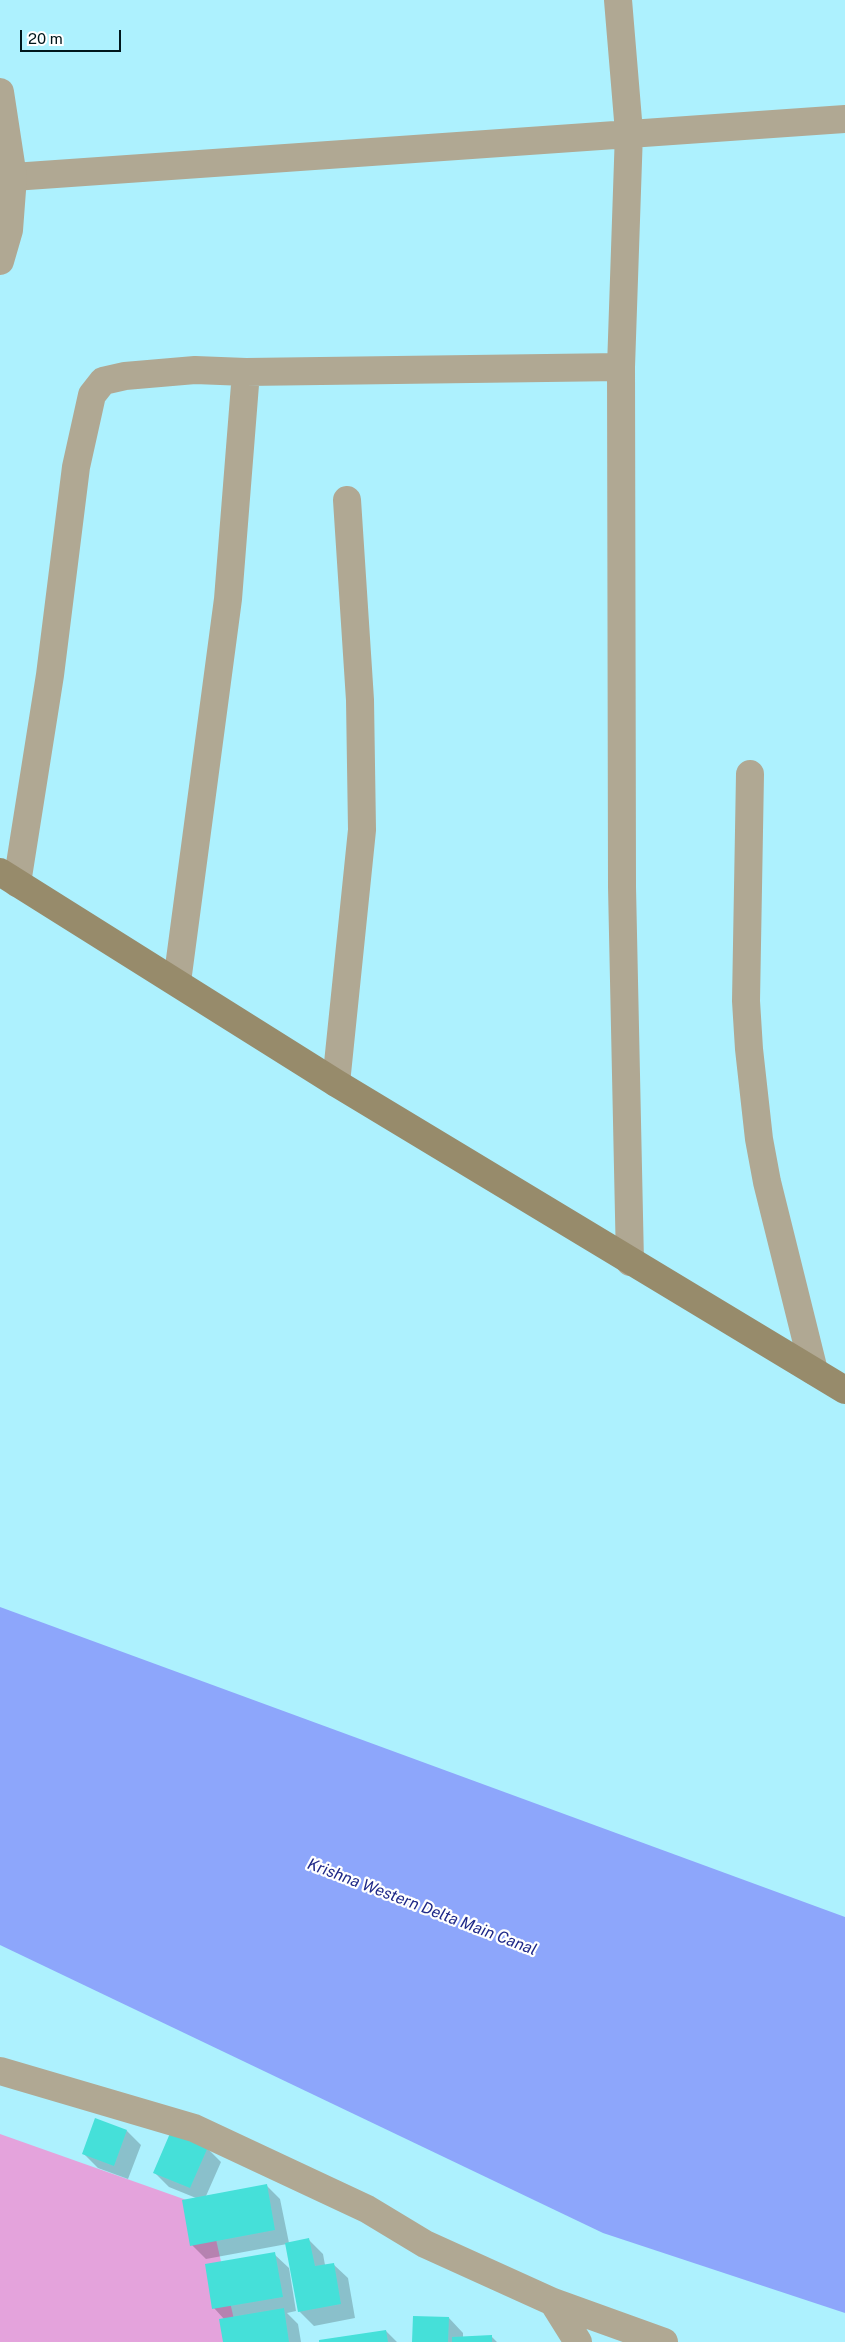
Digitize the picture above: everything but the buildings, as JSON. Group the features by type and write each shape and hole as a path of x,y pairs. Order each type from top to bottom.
{"main road":[{"path":"9,877 336,1083 845,1390"}],"street":[{"path":"618,0 629,132 620,367 622,887 630,1262"},
{"path":"0,92 14,177 9,230 0,260"},
{"path":"14,177 629,132 845,119"},
{"path":"9,877 50,675 76,466 92,395 103,381 125,376 195,370 246,372 620,367"},
{"path":"177,982 228,599 246,372"},
{"path":"336,1083 362,830 360,700 347,500"},
{"path":"750,774 746,1001 749,1049 767,1182 814,1371"},
{"path":"0,2072 194,2128 367,2208 425,2244 553,2302 664,2342"},
{"path":"553,2302 578,2342"}],"shaded area":[{"path":"0,2134 209,2208 239,2342 0,2342"}],"water":[{"name":"Krishna Western Delta Main Canal","path":"0,1607 845,1917 845,2313 603,2233 0,1945"}]}
